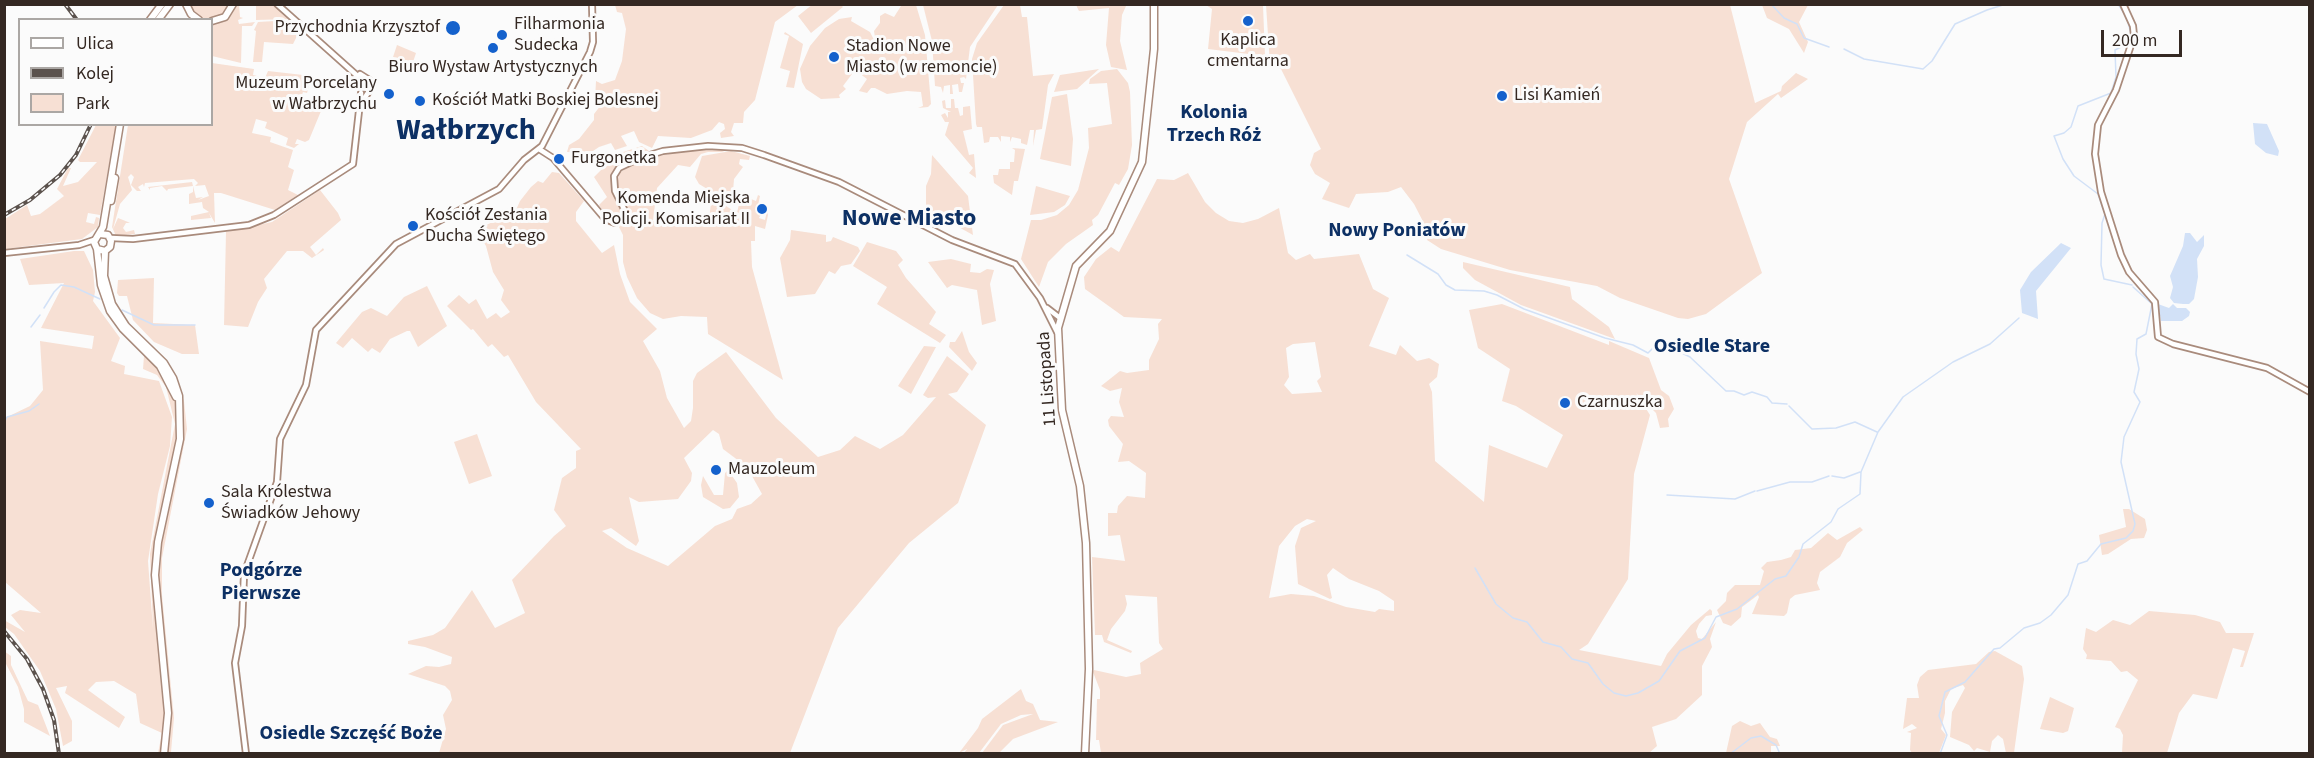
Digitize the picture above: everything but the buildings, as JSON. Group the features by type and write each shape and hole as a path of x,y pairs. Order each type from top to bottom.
{"main road":[{"path":"152,18 162,4"},
{"path":"160,18 170,4"},
{"path":"186,4 191,14 196,18"},
{"path":"213,21 225,17 233,4"},
{"name":"11 Listopada","path":"1083,753 1088,703 1089,613 1086,543 1079,481 1062,410 1058,334 1060,319 1076,266 1110,231 1142,162 1154,49 1154,4"},
{"path":"122,126 100,234 95,245 99,278 108,306 123,329 165,373 175,393 180,417"},
{"path":"122,126 107,223 110,240 105,251 104,276 112,304 126,326 159,357 170,372 178,389 180,417 177,455 158,542 155,569 168,713 164,753"},
{"path":"100,234 110,240"},
{"path":"95,245 105,251"}],"street":[{"path":"277,4 364,80 370,80 373,85 370,92 363,94"},
{"path":"246,753 235,673 242,626 243,584 277,482 280,439 306,385 314,336 319,326 339,303 396,244 497,190 524,160 539,149 590,52 593,42 592,4"},
{"path":"2123,4 2133,26 2134,36 2116,90 2098,125 2095,154 2101,192 2121,255 2129,272 2155,302 2158,337 2173,344 2267,368 2310,392"},
{"path":"110,240 256,223 346,169 355,158 364,80"},
{"path":"539,149 554,158 607,221 615,224 622,220 625,211 613,182 617,171 624,165 655,153 691,147 717,146 749,150 831,179 952,240 1011,261 1023,271 1047,308 1058,334"},
{"path":"4,253 95,245"},
{"path":"1047,308 1057,310 1064,307"},
{"path":"1047,308 1060,319"},
{"path":"1051,319 1060,319"}],"green space":[{"path":"235,4 239,5 240,17 243,18 238,20 239,24 255,22 252,26 242,26 241,63 213,56 213,23 219,21"},
{"path":"615,4 798,5 775,22 755,100 744,112 743,123 734,123 731,132 734,136 721,138 720,133 725,129 724,124 719,122 712,130 691,138 658,136 652,148 639,142 634,131 621,136 627,146 615,150 611,143 590,153 567,152 569,145 579,139 594,120 594,114 601,105 595,100 596,81 602,84 615,80 622,61 626,29 622,13 617,12"},
{"path":"813,4 843,7 811,33 798,16"},
{"path":"187,5 232,5 226,14 213,20 195,16"},
{"path":"256,5 275,5 291,19 256,20"},
{"path":"916,5 925,35 931,104 928,107 918,108 923,106 921,92 907,91 887,94 875,88 871,88 867,93 859,91 867,79 855,70 843,86 846,89 839,95 840,98 821,99 806,89 802,82 800,69 810,46 825,28 839,19 852,17 851,21 870,32 874,40 874,49 877,49 874,31 880,23 880,16 885,13 894,17 901,6"},
{"path":"923,5 998,5 970,47 966,79 960,78 961,83 964,83 962,92 959,92 958,84 952,85 953,94 950,94 950,85 944,86 943,93 941,87 935,86 932,41"},
{"path":"1004,5 1020,5 1022,17 1027,17 1033,76 1054,74 1048,85 1042,129 1036,130 1033,146 1034,130 1030,130 1027,145 1021,143 1021,139 1012,137 1010,142 1010,137 1001,136 1001,142 998,137 990,137 989,142 984,143 982,127 977,127 976,124 972,59 977,43"},
{"path":"1076,5 1109,5 1109,7 1110,5 1140,5 1126,6 1122,15 1120,41 1127,70 1111,67 1106,45 1109,8 1079,11"},
{"path":"1206,5 1263,5 1265,56 1208,49 1212,9"},
{"path":"1266,5 1730,5 1755,103 1781,91 1782,86 1796,73 1808,79 1781,98 1778,94 1747,122 1729,179 1762,273 1706,314 1688,319 1678,318 1620,298 1597,286 1510,270 1441,249 1427,240 1429,233 1414,204 1401,187 1388,192 1356,194 1349,208 1322,199 1330,183 1315,174 1310,165 1314,153 1321,149 1281,69 1270,65"},
{"path":"1762,5 1808,5 1799,22 1808,42 1804,53 1789,29 1767,18"},
{"path":"292,20 301,28 293,44 264,42 262,62 253,62 256,31 254,30 258,22"},
{"path":"785,32 803,44 794,88 786,87 790,71 780,68 789,36 784,34"},
{"path":"397,45 416,53 412,65 404,63 401,73 389,69"},
{"path":"213,63 254,69 253,75 265,78 268,71 312,76 307,93 303,92 300,100 321,111 309,140 305,142 297,139 295,144 299,144 294,148 286,145 288,138 265,128 267,122 256,119 252,133 271,137 270,142 293,150 288,167 294,170 288,190 298,195 275,210 221,193 214,193 215,223 209,213 211,218 191,220 191,216 209,212 203,208 202,202 189,204 189,194 193,192 193,186 196,198 203,197 198,200 209,196 205,185 195,186 198,183 194,179 145,183 144,187 143,184 138,187 141,191 137,191 131,185 134,177 131,174 128,177 132,190 120,204 113,229 118,218 130,223 126,223 123,228 126,232 134,230 135,234 116,236 112,227 128,126 213,126"},
{"path":"1099,69 1077,89 1054,92 1060,75"},
{"path":"1117,69 1128,83 1130,92 1132,145 1128,169 1119,185 1115,183 1098,215 1092,220 1093,225 1066,244 1048,262 1039,287 1021,259 1031,220 1041,220 1057,215 1069,205 1078,190 1089,148 1088,128 1112,124 1107,83 1089,84 1090,79 1101,71"},
{"path":"1067,94 1073,139 1071,166 1040,159 1052,97"},
{"path":"951,99 954,99 955,108 958,108 960,116 963,115 963,107 970,106 972,129 963,131 969,155 974,154 976,178 969,173 973,168 945,135 949,122 945,122 941,115 945,113 948,118 948,112 951,112 943,108 942,101 945,100 946,108 951,108"},
{"path":"95,126 116,126 100,215 88,213 86,222 94,224 96,217 99,218 98,227 82,239 5,249 5,219 27,205 31,216 40,214 64,196 57,189 68,168 71,168 63,186 78,182 97,162 78,160"},
{"path":"642,146 649,151 623,161 611,175 611,186 623,214 617,221 610,221 599,205 607,197 594,177 604,167 601,159"},
{"path":"708,147 731,148 722,152 701,154 690,167 678,165 657,188 653,221 708,227 711,203 726,206 737,213 741,195 756,201 758,195 760,196 757,210 762,212 759,218 765,220 767,211 768,215 765,229 755,226 755,241 751,241 752,267 783,380 708,334 707,317 681,316 663,319 650,313 637,298 627,277 623,262 623,235 619,227 627,218 628,211 617,188 619,173 641,159"},
{"path":"1012,148 1025,149 1018,181 1014,181 1012,195 994,183 993,175 998,175 999,169 1010,169 1010,162 1014,162 1015,150"},
{"path":"731,151 750,156 749,160 740,159 739,164 743,167 734,179 732,204 699,184 695,177 702,156"},
{"path":"932,155 968,196 973,235 926,209 926,186 931,174"},
{"path":"552,172 559,173 584,201 576,212 576,221 602,253 614,245 620,274 630,302 657,329 643,341 660,371 667,398 684,428 691,421 693,381 697,373 726,352 776,418 818,457 840,450 855,436 880,449 903,435 936,397 928,398 923,395 947,356 969,374 957,392 948,394 986,425 958,503 909,543 838,628 790,753 439,753 446,729 443,715 452,700 450,691 445,686 408,674 426,666 439,667 451,664 452,657 425,647 408,644 408,641 433,635 445,628 472,590 495,628 525,613 512,580 566,526 554,510 562,478 576,468 576,451 581,449 536,402 508,355 504,357 492,344 488,347 473,329 471,330 447,306 459,295 469,304 476,299 487,319 496,313 501,318 510,312 501,300 504,290 493,272 486,246 478,233 484,226 497,220 512,219 520,201 531,187 538,181 543,183","holes":["713,430 719,434 723,449 747,467 762,494 751,504 737,509 732,519 715,526 668,566 627,548 602,531 611,528 636,546 639,541 629,497 639,502 678,499 691,481 692,473 684,458"]},
{"path":"1188,173 1205,202 1229,221 1243,223 1258,219 1279,208 1288,253 1296,260 1310,254 1314,259 1359,254 1373,289 1389,298 1369,346 1396,355 1400,345 1417,361 1429,358 1439,364 1437,377 1429,384 1432,392 1435,461 1484,502 1489,445 1547,468 1563,435 1516,406 1502,401 1510,369 1478,348 1469,310 1502,304 1609,345 1609,341 1649,358 1661,390 1669,396 1674,409 1668,419 1669,427 1660,428 1656,413 1636,393 1650,415 1634,474 1628,579 1588,644 1579,650 1661,666 1667,654 1691,625 1710,609 1712,611 1712,615 1706,616 1696,631 1698,638 1702,639 1716,622 1710,639 1712,647 1702,666 1702,695 1676,719 1652,727 1657,746 1649,753 1101,753 1099,740 1096,740 1097,699 1100,699 1100,690 1094,670 1126,677 1141,674 1140,663 1163,649 1159,643 1157,597 1125,595 1127,604 1125,611 1111,629 1107,640 1132,651 1131,653 1104,642 1102,635 1095,635 1092,557 1125,561 1120,535 1108,536 1108,513 1117,513 1118,506 1127,496 1145,498 1146,473 1129,461 1118,462 1123,444 1109,426 1108,420 1111,416 1124,417 1119,402 1122,388 1110,391 1101,386 1120,371 1127,373 1149,370 1149,360 1159,339 1158,324 1162,319 1124,317 1085,289 1084,277 1096,259 1111,247 1119,252 1157,179 1174,180","holes":["1315,342 1321,377 1317,381 1322,392 1292,394 1284,385 1289,377 1286,348 1293,344","1307,519 1316,521 1301,528 1295,546 1298,584 1330,599 1332,598 1327,575 1333,568 1349,579 1379,591 1394,601 1394,611 1379,609 1375,612 1346,607 1314,596 1291,594 1269,598 1279,546 1295,526"]},
{"path":"192,182 193,186 167,191 162,186 150,188 150,190 148,187"},
{"path":"1036,186 1070,196 1065,205 1054,212 1030,215"},
{"path":"320,190 341,220 310,247 316,255 323,248 324,250 312,258 303,251 287,251 264,279 267,288 258,302 248,327 224,325 226,232 272,222"},
{"path":"791,230 826,235 826,242 831,241 833,237 858,247 860,251 851,264 841,266 835,274 829,271 815,294 787,297 780,258 790,240"},
{"path":"867,242 896,251 903,260 898,265 906,278 936,312 929,324 946,335 940,343 877,304 887,287 853,266"},
{"path":"84,251 93,270 95,292 93,301 120,338 111,361 125,366 124,374 159,381 172,417 170,446 158,494 148,561 153,629 150,554 175,424 166,387 157,375 143,369 144,356 159,369 174,396 178,416 177,445 156,541 153,569 165,716 161,753 158,753 162,733 140,723 136,694 114,681 96,682 88,690 125,717 119,728 65,693 67,686 56,688 72,721 72,741 63,746 56,709 40,671 14,634 5,627 4,620 25,632 11,615 20,610 41,613 5,582 5,418 30,406 43,390 40,341 92,349 94,336 41,328 64,283 29,285 20,259"},
{"path":"951,259 971,264 970,272 980,273 987,269 994,270 990,284 996,321 982,325 977,290 952,285 947,288 928,262"},
{"path":"1463,262 1570,287 1572,299 1609,327 1615,339 1521,305 1475,280 1463,268"},
{"path":"154,278 153,323 195,325 199,354 182,354 154,342 133,320 127,296 119,296 117,293 118,280"},
{"path":"427,286 447,326 418,347 410,331 390,339 380,353 372,348 368,352 352,338 343,348 336,343 362,312 371,308 387,316 404,297"},
{"path":"962,331 969,352 977,363 972,371 949,347 950,342 955,342"},
{"path":"924,346 936,347 911,394 898,386"},
{"path":"177,380 184,401 187,429 162,558 162,595 174,718 171,752 165,754 168,737 157,597 158,551 179,451"},
{"path":"477,434 492,476 469,484 454,442"},
{"path":"728,470 737,483 739,497 730,508 723,509 703,497 701,485 703,476 714,495 723,495 725,473"},
{"path":"2123,509 2129,509 2145,519 2147,530 2144,538 2131,539 2108,554 2102,555 2099,535 2126,527"},
{"path":"1860,527 1863,530 1847,543 1840,557 1820,572 1817,583 1820,590 1795,595 1790,599 1787,613 1784,616 1752,614 1758,595 1742,607 1741,617 1731,626 1723,623 1717,610 1726,601 1727,593 1735,585 1760,585 1764,571 1761,568 1767,562 1791,557 1795,550 1811,548 1828,533 1837,540"},
{"path":"2149,611 2195,615 2220,622 2226,633 2254,633 2243,667 2240,667 2245,651 2233,648 2217,699 2193,694 2179,713 2167,753 2122,753 2123,735 2120,729 2115,727 2138,680 2127,671 2121,672 2111,661 2086,659 2087,655 2083,649 2086,628 2096,632 2113,620 2130,625"},
{"path":"4,651 11,656 11,665 28,701 38,705 50,736 24,722 24,709 18,687 5,662"},
{"path":"1995,651 2022,666 2024,679 2014,753 2006,753 2003,739 1998,735 1992,741 1990,752 1977,748 1974,751 1969,745 1950,737 1952,712 1965,688 1963,685 1951,689 1945,701 1941,729 1946,735 1939,753 1912,753 1910,750 1911,733 1907,732 1917,728 1912,724 1903,729 1907,698 1919,698 1917,685 1920,677 1928,670 1976,664 1989,652"},
{"path":"1021,689 1026,701 1033,704 1040,720 1058,722 1013,739 999,753 982,753 1003,725 1033,714 1021,715 1001,724 979,753 964,753 967,749 959,753 982,719"},
{"path":"2050,697 2074,708 2068,731 2063,733 2040,729"},
{"path":"1740,721 1751,726 1760,723 1770,737 1777,739 1780,746 1771,746 1771,753 1726,753 1732,726"}],"water":[{"path":"2253,123 2267,124 2279,151 2278,156 2266,153 2255,144"},
{"path":"2185,233 2190,233 2197,242 2204,235 2204,246 2197,259 2198,277 2194,299 2189,304 2174,303 2170,298 2173,287 2170,276 2183,246"},
{"path":"2061,243 2071,248 2036,291 2038,319 2022,313 2020,290 2031,272"},
{"path":"2158,304 2169,308 2173,304 2177,308 2186,308 2190,312 2189,316 2182,321 2161,321"}],"waterway":[{"path":"1771,4 1784,18 1797,24 1804,38 1829,47"},
{"path":"1844,49 1864,59 1923,69 1932,61 1955,24 2006,4"},
{"path":"2118,4 2127,18 2131,34 2125,45 2115,50 2116,77 2111,93 2078,106 2071,127 2064,133 2054,136 2063,159 2074,176 2098,194 2105,214 2102,223 2101,265 2104,279 2132,285"},
{"path":"1407,255 1438,274 1446,285 1455,290 1484,291 1497,295 1524,309 1605,338 1633,345 1648,353 1656,345 1665,345 1690,357 1726,391 1744,395 1752,392 1767,397 1772,403 1787,404"},
{"path":"44,308 61,285 74,287 100,299"},
{"path":"1940,754 1947,735 1939,716 1945,692 1965,682 1994,649 2000,648 2024,628 2040,623 2051,615 2068,595 2078,564 2087,561 2101,544 2126,538 2133,531 2135,524 2121,462 2124,437 2140,402 2134,392 2139,369 2136,354 2137,339 2146,334 2152,304 2133,287"},
{"path":"122,310 154,325 195,325"},
{"path":"31,327 40,315"},
{"path":"1475,568 1496,604 1513,618 1527,622 1543,642 1561,647 1572,659 1588,663 1603,684 1614,693 1626,696 1638,693 1659,681 1680,651 1705,638 1716,617 1737,609 1775,579 1786,576 1799,557 1803,544 1831,522 1838,509 1860,494 1861,472 1878,432 1903,397 1953,362 1990,344 2019,318"},
{"path":"4,423 7,417 29,411 39,404"},
{"path":"1789,406 1812,429 1836,428 1855,422 1877,432"},
{"path":"1832,476 1844,478 1860,472"},
{"path":"1757,491 1790,482 1812,482 1829,476"},
{"path":"1667,495 1735,499 1755,491"},
{"path":"1730,754 1751,738 1761,736 1776,745 1780,754"}],"railway":[{"path":"65,4 76,18"},
{"path":"4,215 30,200 60,175 76,155 90,126"},
{"path":"4,631 27,659 43,689 54,720 59,754"}],"place":[{"name":"Kaplica cmentarna","path":"1248,21"},
{"name":"Przychodnia Krzysztof","path":"453,28"},
{"name":"Filharmonia Sudecka","path":"502,35"},
{"name":"Biuro Wystaw Artystycznych","path":"493,48"},
{"name":"Stadion Nowe Miasto (w remoncie)","path":"834,57"},
{"name":"Muzeum Porcelany w Wałbrzychu","path":"389,94"},
{"name":"Lisi Kamień","path":"1502,96"},
{"name":"Kościół Matki Boskiej Bolesnej","path":"420,101"},
{"name":"Furgonetka","path":"559,159"},
{"name":"Komenda Miejska Policji. Komisariat II","path":"762,209"},
{"name":"Kościół Zesłania Ducha Świętego","path":"413,226"},
{"name":"Czarnuszka","path":"1565,403"},
{"name":"Mauzoleum","path":"716,470"},
{"name":"Sala Królestwa Świadków Jehowy","path":"209,503"}],"district":[{"name":"Kolonia Trzech Róż","path":"1214,126"},
{"name":"Wałbrzych","path":"466,132"},
{"name":"Nowe Miasto","path":"909,220"},
{"name":"Nowy Poniatów","path":"1397,232"},
{"name":"Osiedle Stare","path":"1712,348"},
{"name":"Podgórze Pierwsze","path":"261,584"},
{"name":"Osiedle Szczęść Boże","path":"351,735"}]}
